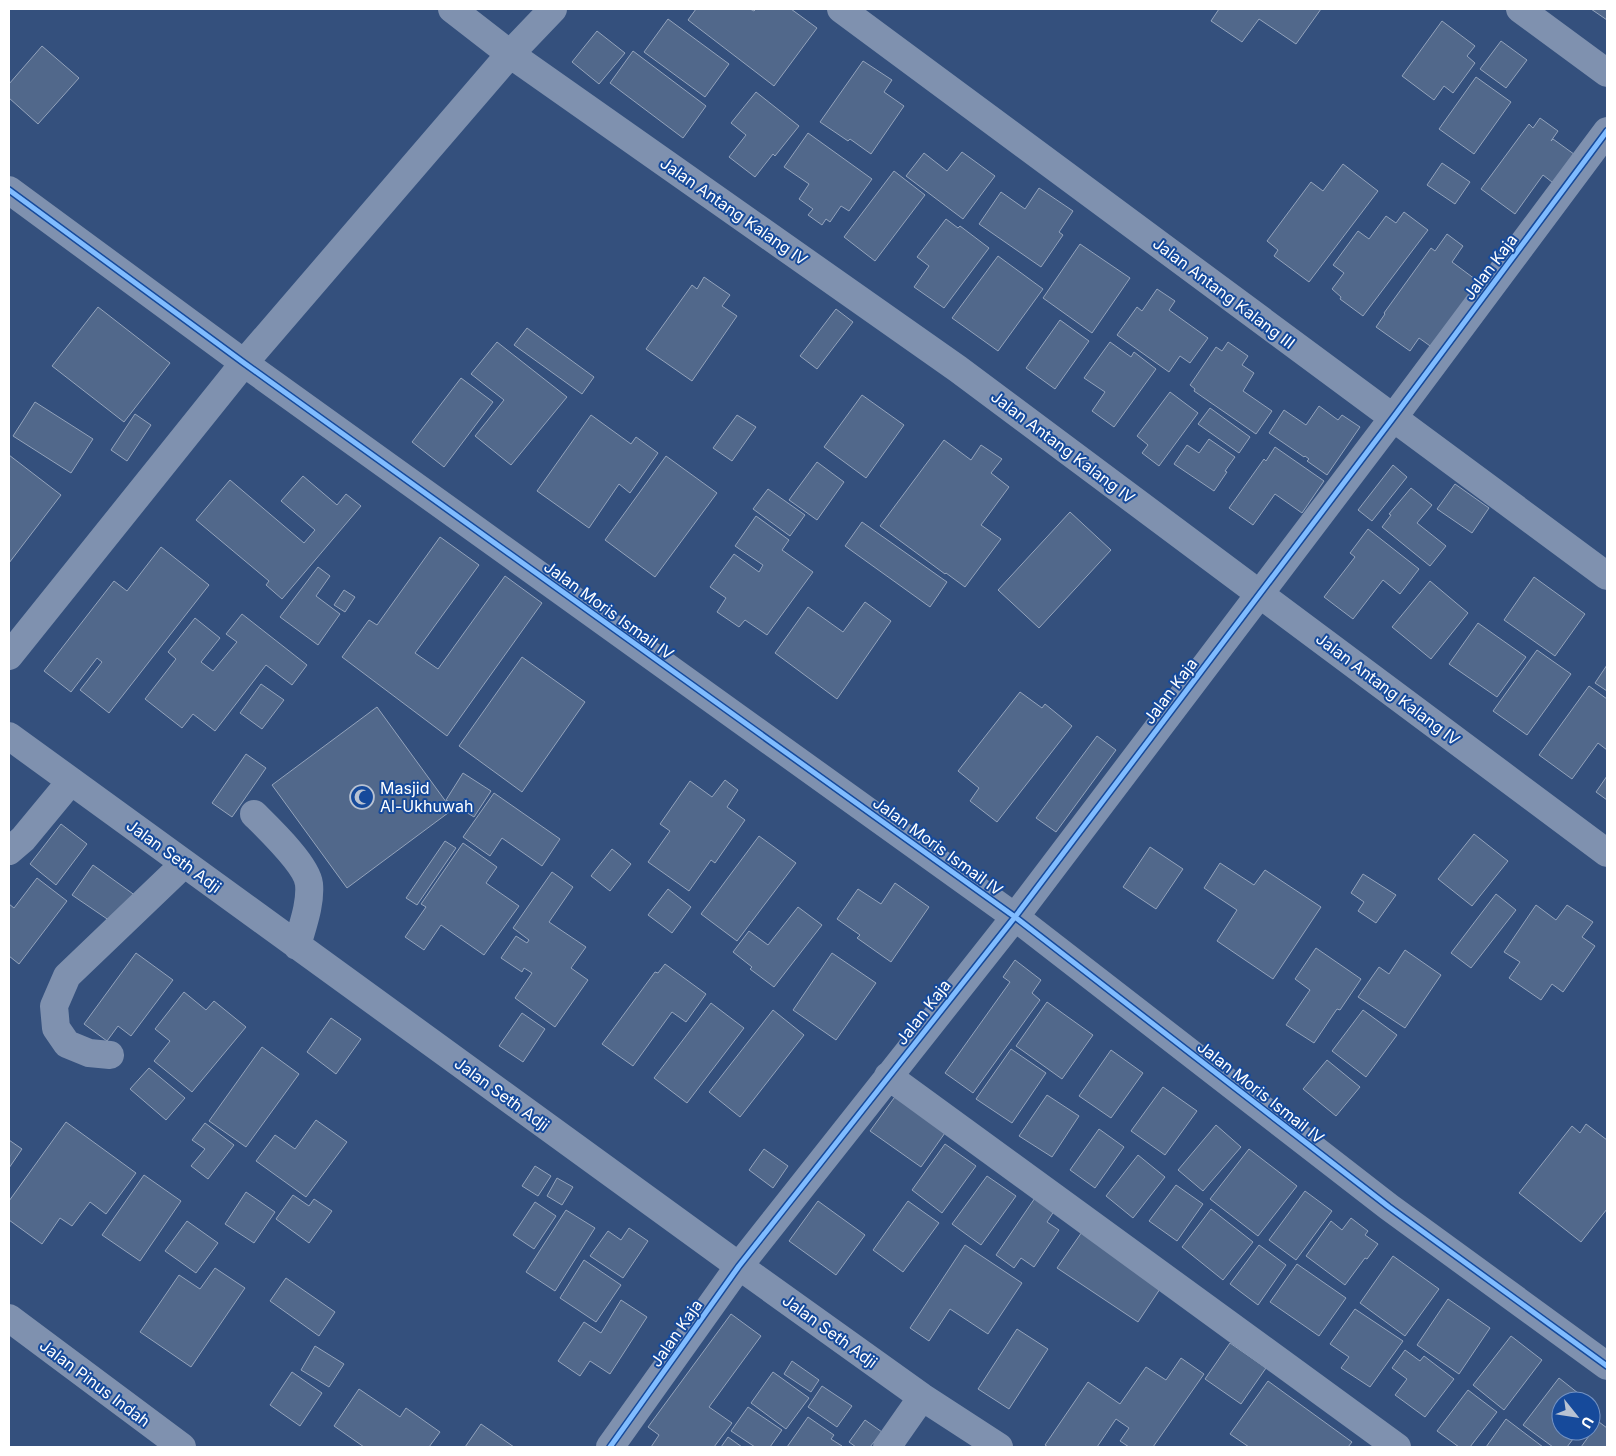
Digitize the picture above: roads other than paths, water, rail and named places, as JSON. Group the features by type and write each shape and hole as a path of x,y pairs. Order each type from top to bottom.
{"street":[{"name":"Jalan Antang Kalang IV","path":"452,9 510,54 958,369 1607,852"},
{"path":"9,656 244,363 510,54 553,9"},
{"name":"Jalan Antang Kalang III","path":"841,9 1607,576"},
{"path":"1520,9 1607,73"},
{"name":"Jalan Kaja","path":"610,1447 739,1266 1014,916 1393,418 1607,130"},
{"name":"Jalan Moris Ismail IV","path":"9,190 244,363 1014,916 1389,1207 1607,1366"},
{"name":"Jalan Seth Adji","path":"9,736 739,1266 922,1397 998,1447"},
{"path":"9,851 32,829 71,781"},
{"path":"254,814 289,850 309,882 309,897 297,946"},
{"path":"110,1055 89,1053 67,1044 56,1028 54,1006 67,976 184,864"},
{"path":"888,1076 1397,1447"},
{"name":"Jalan Pinus Indah","path":"9,1318 182,1447"},
{"path":"887,1447 922,1397"}],"place":[{"name":"Masjid Al-Ukhuwah","path":"362,797"}]}
